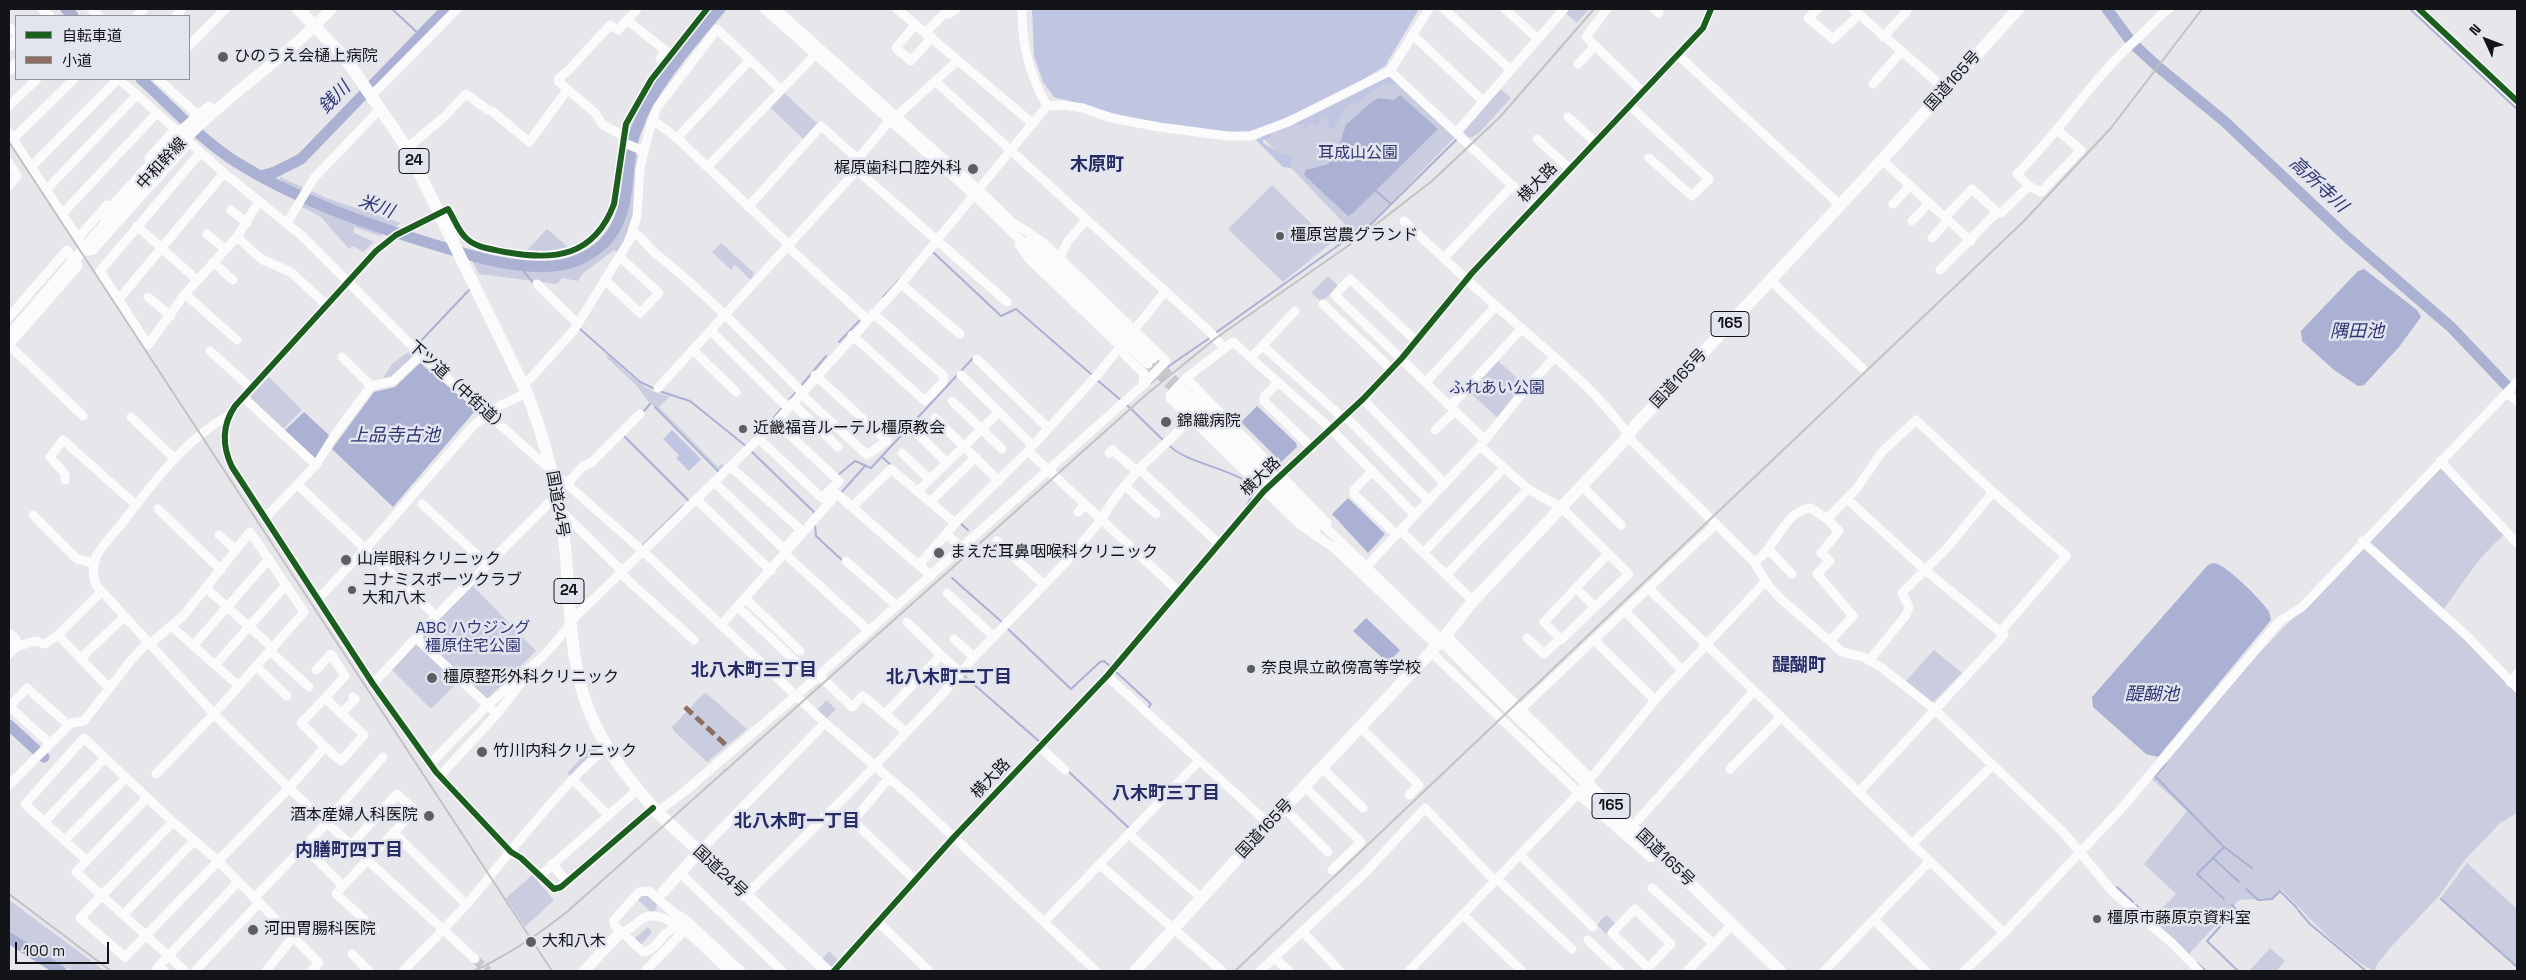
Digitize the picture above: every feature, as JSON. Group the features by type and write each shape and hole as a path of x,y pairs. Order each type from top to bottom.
{"highway":[{"name":"国道24号","path":"298,9 345,58 407,148 450,231 525,388 553,471 558,494 574,652 585,699 596,727 608,749 637,790 655,810 698,853 827,971"},
{"name":"国道165号","path":"1135,971 1269,824 1439,643 1473,601 1562,508 1628,434 1771,282 2018,9"},
{"name":"国道165号","path":"1439,643 1780,971"},
{"name":"国道165号","path":"1585,785 1650,856 1770,971"}],"main road":[{"name":"中和幹線","path":"313,24 321,9"},
{"name":"中和幹線","path":"9,336 33,303 183,135 200,118 331,9"},
{"name":"中和幹線","path":"9,325 33,303"},
{"path":"663,892 698,853"},
{"path":"584,971 621,932"}],"street":[{"path":"190,45 225,9"},
{"path":"372,95 457,9"},
{"path":"637,9 618,30 610,25 568,71 558,78 558,82 595,113 602,124 623,140 643,150"},
{"path":"476,959 289,788 214,714 100,592 94,578 94,563 97,556 136,505 175,459 215,423 228,416 326,304 388,240 448,209 465,238 474,244 532,257 560,256 572,251 595,235 610,216 618,187 626,124 640,99 671,53 707,9"},
{"path":"764,9 894,118"},
{"path":"776,9 1008,222 1151,361"},
{"path":"897,9 915,25 929,34 957,61 1032,124"},
{"path":"915,25 896,48 911,61 946,12 949,14 956,9"},
{"path":"1022,9 1022,34 1031,74 1048,106"},
{"path":"430,764 488,706 532,668 561,638 572,620 776,422 852,335 901,284 1048,106 1063,105 1083,108 1111,118 1159,127 1227,136 1250,136 1288,122 1390,71 1428,9"},
{"path":"1444,9 1511,70"},
{"path":"1505,9 1538,39"},
{"path":"1457,132 1564,9"},
{"path":"1607,9 1586,37 1644,92"},
{"name":"横大路","path":"834,971 954,837 1107,676 1273,483 1363,399 1402,358 1467,280 1534,206 1703,28 1712,9"},
{"path":"1818,9 1808,18 1832,40 1856,12 1945,89"},
{"path":"2058,131 2081,150 2041,192 2029,186 2018,174 2058,131 2059,126 2098,79 2132,42 2169,9"},
{"path":"2419,9 2517,100"},
{"path":"1883,36 1907,11"},
{"path":"627,20 666,51 640,92 640,99"},
{"path":"319,598 366,549 472,427 486,414 525,388 529,380 578,324 620,258 633,232 643,150 657,108 717,29 780,89"},
{"path":"1413,35 1484,101"},
{"path":"1578,64 1595,46"},
{"path":"1873,84 1902,52"},
{"path":"708,166 780,89 816,54"},
{"path":"1678,55 1840,205"},
{"path":"677,138 750,60"},
{"path":"658,388 857,170 858,159 894,118 957,61"},
{"path":"1390,71 1534,206"},
{"path":"9,106 35,80"},
{"path":"73,80 11,136 88,251 93,250 183,135"},
{"path":"31,167 118,80"},
{"name":"下ツ道（中街道）","path":"120,80 224,173 288,223 421,355 722,624 825,723 954,837 1096,971"},
{"path":"159,80 200,118"},
{"path":"936,82 1224,348"},
{"path":"407,148 444,117 466,94 488,110 492,110 528,142 568,90"},
{"path":"46,190 137,95"},
{"path":"1630,106 1709,179 1692,196 1649,158"},
{"path":"288,223 314,178 381,108"},
{"path":"62,214 157,113"},
{"path":"1568,117 1595,142"},
{"path":"651,124 658,122 677,138 708,166 787,245 944,376 943,382 925,400 852,335"},
{"path":"748,207 821,126 858,159"},
{"path":"78,238 183,135"},
{"path":"1537,139 1570,170"},
{"path":"200,152 100,271 148,345 171,316 185,294 247,224 258,201"},
{"path":"1882,160 1971,240"},
{"path":"9,163 17,176 9,186"},
{"path":"857,170 1007,302"},
{"path":"119,299 224,173"},
{"path":"1444,258 1513,185"},
{"path":"1893,204 1910,186"},
{"path":"1940,270 1997,212 2001,213 2029,186"},
{"path":"1932,238 1972,189 1997,212"},
{"path":"1912,221 1929,203"},
{"path":"231,210 247,224"},
{"path":"1060,257 1068,241 1086,220"},
{"path":"1404,221 1467,280 1555,357 1625,427 1634,442 1754,562 1766,581 1798,615 1842,652 1864,657 1882,668 1934,709 2064,833 2079,854 2113,892 2173,944 2199,971"},
{"path":"228,416 224,438 228,458 373,684 438,774 511,852 541,875 554,890 558,890 655,810 684,792 817,678 1166,361 1134,332 1060,257 1044,243 1008,222"},
{"path":"1008,222 1029,259 1121,345 1121,352 1146,378"},
{"path":"137,226 197,280"},
{"path":"633,232 680,273 867,454 887,441 816,375"},
{"path":"208,234 225,249"},
{"path":"237,237 261,259 291,272 326,304"},
{"path":"9,317 67,250 78,266 9,345 83,416"},
{"path":"606,281 640,313 659,293 620,258"},
{"path":"213,262 233,280"},
{"path":"1416,341 1350,279 1335,295 1453,408 1504,468 1528,489 1562,508 1629,574 1544,654 1527,638"},
{"path":"1771,282 1862,368"},
{"path":"537,284 578,324"},
{"path":"901,284 960,334"},
{"path":"919,565 955,524 999,481 1098,374 1165,292"},
{"path":"185,294 237,340"},
{"path":"148,297 171,316"},
{"path":"1323,304 1391,369"},
{"path":"1426,382 1496,306"},
{"path":"1251,358 1295,311"},
{"path":"1435,430 1522,328"},
{"path":"710,330 838,447"},
{"path":"1416,515 1331,429 1233,342 1179,386 1170,398 1191,419 1273,483 1348,550 1439,643"},
{"path":"1263,346 1344,417 1429,501"},
{"path":"693,350 736,392"},
{"path":"210,351 251,388"},
{"path":"265,518 316,465 334,436 372,386 393,381 421,355"},
{"path":"342,357 372,386"},
{"path":"1366,567 1445,484 1555,357"},
{"path":"977,359 1048,428"},
{"path":"961,375 999,412 1066,493 1085,504 1179,592"},
{"path":"1278,382 1264,397 1264,401 1312,448"},
{"path":"1964,971 2004,932 2120,810 2280,622 2302,607 2362,542 2517,382"},
{"path":"1179,386 1273,483 1299,524 1337,550 1439,643 1521,709 1585,785"},
{"path":"2508,393 2517,401"},
{"path":"243,397 316,465"},
{"path":"1363,399 1445,484"},
{"path":"952,401 1002,449"},
{"path":"918,490 999,412"},
{"path":"567,484 582,466 592,462 640,414"},
{"path":"130,417 175,459"},
{"path":"935,418 999,481"},
{"path":"745,896 939,698 974,657 1044,586 1101,520 1139,470 1191,419"},
{"path":"1827,519 1867,476 1882,452 1916,420 1993,492 2066,556 2000,632"},
{"path":"759,439 822,498 839,481 776,422"},
{"path":"919,435 947,462"},
{"path":"65,480 65,474 50,457 63,440 136,505"},
{"path":"1109,453 1112,450 1133,468 1139,470 1219,544"},
{"path":"902,453 929,480"},
{"path":"930,502 976,458"},
{"path":"2440,461 2517,543"},
{"path":"714,482 784,549 801,530 731,466"},
{"path":"1423,553 1504,468"},
{"path":"853,506 891,469 918,490 955,524"},
{"path":"1372,471 1354,490 1354,494 1423,553 1473,601"},
{"path":"298,484 436,616"},
{"path":"1125,486 1156,514"},
{"path":"1582,486 1622,525"},
{"path":"1446,574 1528,489"},
{"path":"1869,661 1906,615 1909,606 1902,593 1946,548 1993,492"},
{"path":"373,684 436,616 558,494"},
{"path":"722,624 771,571 837,494 931,576"},
{"path":"696,499 771,571"},
{"path":"1847,499 1925,570 2004,635 1859,792"},
{"path":"422,504 488,564"},
{"path":"1078,512 1085,504"},
{"path":"1754,562 1768,549 1780,529 1808,507 1827,519 1839,531 1821,553 1830,561 1817,574 1853,616 1830,641"},
{"path":"158,509 220,570"},
{"path":"560,510 621,572 694,640"},
{"path":"33,515 77,558 94,563"},
{"path":"1521,709 1716,524"},
{"path":"9,785 71,723 84,721 132,659 171,626 206,588 250,532 304,612 214,714 156,774"},
{"path":"946,534 962,548"},
{"path":"219,535 236,550"},
{"path":"998,541 1044,586"},
{"path":"2362,542 2467,636 2514,685"},
{"path":"1768,549 1792,574"},
{"path":"785,554 868,631"},
{"path":"1560,639 1544,622 1608,554"},
{"path":"193,646 269,559"},
{"path":"846,561 897,606"},
{"path":"1408,971 1585,785 1655,700 1766,581"},
{"path":"216,665 286,585"},
{"path":"206,588 249,627 309,687"},
{"path":"1576,588 1595,607"},
{"path":"1648,589 2004,932"},
{"path":"9,654 16,647 35,641 45,644 58,635 100,592"},
{"path":"947,593 994,637"},
{"path":"745,598 800,652"},
{"path":"738,606 817,678 852,707 863,696 906,732"},
{"path":"1625,612 1682,670"},
{"path":"81,658 124,617"},
{"path":"908,622 941,656 960,672"},
{"path":"171,626 239,686"},
{"path":"9,633 16,639 13,642 16,647"},
{"path":"58,635 109,688"},
{"path":"416,638 497,714"},
{"path":"954,639 974,657"},
{"path":"1594,640 1655,700"},
{"path":"316,670 331,654 345,676 301,723 341,761 364,735 325,698"},
{"path":"885,714 941,656"},
{"path":"256,666 287,696"},
{"path":"438,774 497,714 532,668"},
{"path":"2514,685 2517,674"},
{"path":"1107,676 1269,824"},
{"path":"46,740 9,707 27,688 64,722"},
{"path":"1638,820 1754,691"},
{"path":"341,714 355,699 353,697"},
{"path":"1730,769 1781,717"},
{"path":"698,853 825,723"},
{"path":"1360,727 1419,785 1410,795"},
{"path":"87,861 24,804 84,738 173,822 217,860 319,963 311,971"},
{"path":"1042,745 1065,770"},
{"path":"173,822 80,918 125,957 217,860 289,788 325,746"},
{"path":"404,971 466,904 573,780 602,751 608,749"},
{"path":"195,971 383,756"},
{"path":"44,822 105,758"},
{"path":"1044,922 1199,761"},
{"path":"1912,842 1992,766"},
{"path":"1322,768 1363,808"},
{"path":"65,840 126,778"},
{"path":"889,778 853,821 915,880"},
{"path":"573,780 608,815"},
{"path":"1305,787 1361,842 1332,870"},
{"path":"541,875 637,790"},
{"path":"351,845 397,794 414,810 336,894 375,929"},
{"path":"147,798 76,872 185,971"},
{"path":"1260,971 1365,873 1425,808 1496,880 1572,949"},
{"path":"1284,809 1328,852"},
{"path":"393,832 466,904"},
{"path":"1129,834 1201,898"},
{"path":"124,914 194,841"},
{"path":"304,847 343,886"},
{"path":"1520,855 1593,927"},
{"path":"1827,970 1930,861"},
{"path":"552,864 567,882"},
{"path":"1099,864 1222,971"},
{"path":"680,873 782,971"},
{"path":"165,971 157,968 238,882"},
{"path":"1652,888 1714,944"},
{"path":"685,930 677,927 672,928 649,951 643,952 614,923 615,918 640,892 646,890 684,919 740,971"},
{"path":"1635,909 1671,944 1649,970 1612,933 1635,909"},
{"path":"621,932 630,931 644,918 652,915 678,925 685,930 728,971"},
{"path":"1463,915 1522,971"},
{"path":"1874,920 1926,971"},
{"path":"878,922 929,971"},
{"path":"645,971 685,930"},
{"path":"1687,971 1727,930"},
{"path":"1303,932 1340,971"},
{"path":"266,971 293,937"},
{"path":"1588,940 1620,971"},
{"path":"352,954 369,971"},
{"path":"1274,958 1289,971"}],"green space":[{"path":"710,9 716,9 662,75 645,101 631,139 628,138 639,103 649,86 673,53"},
{"path":"1566,9 1589,9 1577,23 1564,12"},
{"name":"耳成山公園","path":"1391,77 1456,136 1367,227 1353,233 1261,136 1379,78"},
{"path":"1501,89 1511,98 1479,133 1470,138 1465,134 1464,130"},
{"path":"783,92 818,124 803,139 770,107"},
{"path":"634,153 638,156 634,213 619,254 614,250 582,274 578,281 562,278 557,284 479,274 471,258 538,269 570,266 585,260 601,248 620,228 631,188 630,170"},
{"path":"280,177 329,199 401,223 392,229 348,215 304,195 279,179"},
{"name":"橿原営農グランド","path":"1272,185 1331,243 1283,282 1228,229"},
{"path":"305,201 342,219 384,233 380,236 354,227 354,233 374,242 363,252 353,246 349,249 321,217 302,207"},
{"path":"547,229 568,247 547,251 527,250"},
{"path":"721,243 754,273 751,280 735,265 731,270 712,252"},
{"path":"1328,276 1338,286 1322,302 1311,293"},
{"path":"408,352 414,358 387,380 383,378 392,364"},
{"path":"608,355 644,386 652,391 670,396 659,407 718,467 722,464 724,466 719,470 658,408 650,404 637,386 606,357"},
{"name":"ふれあい公園","path":"1496,359 1526,386 1498,418 1468,391"},
{"path":"269,377 302,410 282,430 251,401 251,396"},
{"path":"2439,468 2443,468 2505,534 2486,552 2440,614 2517,691 2517,813 2500,823 2464,861 2438,897 2377,964 2375,971 2339,946 2281,889 2273,898 2239,900 2189,954 2151,919 2176,894 2144,864 2187,811 2151,778 2227,686"},
{"name":"ABC ハウジング 橿原住宅公園","path":"472,585 536,651 488,698 483,697 424,641 423,637"},
{"path":"414,640 457,683 431,709 390,668"},
{"path":"1934,650 1962,673 1932,703 1906,681"},
{"path":"706,693 747,729 707,762 672,727"},
{"path":"826,700 836,709 825,720 816,712"},
{"path":"595,743 599,750 571,777 567,773"},
{"path":"2467,863 2517,909 2517,968 2440,899"},
{"path":"532,875 554,900 525,927 506,898"},
{"path":"642,894 648,896 657,904 655,911 651,912 637,899"},
{"path":"9,900 105,971 73,971 9,933"},
{"path":"1606,915 1616,924 1606,934 1597,925"},
{"path":"648,927 652,932 641,945 634,939"},
{"path":"2270,948 2285,961 2276,971 2249,971"},
{"path":"829,951 840,962 831,968 822,959"}],"shaded area":[{"path":"1032,9 1419,9 1385,66 1338,95 1255,131 1225,133 1157,125 1054,97 1043,82 1034,56"},
{"path":"1391,77 1398,85 1392,84 1376,88 1358,103 1348,106 1333,129 1328,126 1329,117 1320,120 1318,126 1312,123 1304,128 1304,124 1309,120 1299,125 1294,123 1382,78"},
{"path":"1271,133 1270,138 1263,140 1263,143 1279,153 1291,155 1291,168 1283,167 1256,140"},
{"path":"672,430 701,459 689,471 676,458 679,455 663,439"}],"water":[{"path":"1400,95 1438,129 1348,216 1304,175 1306,170 1328,164 1336,154 1346,125 1369,104 1378,98 1394,100"},
{"name":"隅田池","path":"2364,269 2417,310 2421,317 2399,347 2364,385 2358,386 2334,370 2302,341 2301,331 2358,271"},
{"name":"上品寺古池","path":"420,363 474,408 474,412 393,507 332,449 374,392 395,387"},
{"path":"1257,406 1296,443 1297,447 1281,462 1241,422"},
{"path":"304,412 330,436 317,462 284,431"},
{"path":"1348,498 1385,534 1368,553 1332,514"},
{"name":"醍醐池","path":"2213,563 2225,569 2250,590 2268,610 2271,620 2158,757 2146,754 2093,707 2092,697 2208,565"},
{"path":"1366,618 1400,650 1388,663 1353,631"}],"waterway":[{"name":"米川","path":"66,9 72,15"},
{"path":"392,9 421,36"},
{"name":"銭川","path":"261,176 275,172 301,159 446,9"},
{"name":"米川","path":"142,80 223,153 259,175 306,199 379,227 444,248 506,263 553,266 580,259 603,244 613,232 619,220 626,195 633,140 647,105 688,47 720,9"},
{"name":"高所寺川","path":"2107,9 2132,43 2224,121 2348,238 2451,327 2506,385"},
{"path":"2410,9 2517,109"},
{"path":"1214,334 1350,237 1367,228 1457,139"},
{"path":"1376,191 1391,204"},
{"path":"934,253 1001,316 1016,309 1092,375"},
{"path":"524,265 523,270 533,283"},
{"path":"883,297 900,279"},
{"path":"442,368 417,345 470,289"},
{"path":"839,342 859,321"},
{"path":"579,328 640,382 655,389"},
{"path":"1151,383 1169,366 1211,337"},
{"path":"800,387 826,356"},
{"path":"838,475 855,461 871,468 973,358"},
{"path":"1097,380 1122,401"},
{"path":"659,391 690,401 747,447"},
{"path":"789,400 797,391"},
{"path":"643,412 650,404"},
{"path":"1126,404 1164,441"},
{"path":"655,407 719,472"},
{"path":"769,423 782,408"},
{"path":"623,435 689,501"},
{"path":"1169,445 1188,458 1230,473 1250,485 1254,492 1247,505"},
{"path":"750,450 815,513"},
{"path":"882,457 891,465"},
{"path":"840,494 865,466"},
{"path":"642,546 683,506"},
{"path":"960,523 968,530"},
{"path":"815,524 816,536 844,562"},
{"path":"952,578 1003,623"},
{"path":"1006,627 1071,689 1100,662 1104,661 1111,667"},
{"path":"1115,671 1151,704 1148,708"},
{"path":"963,675 1040,742"},
{"path":"9,725 44,757"},
{"path":"2166,764 2155,776 2224,847 2197,874 2224,899"},
{"path":"1068,771 1130,829"},
{"path":"2224,847 2252,868"},
{"path":"2213,858 2239,882"},
{"path":"2117,887 2133,902"},
{"path":"2246,889 2258,900 2272,899 2280,891 2297,908"},
{"path":"2441,899 2517,967"},
{"path":"2136,905 2145,914"},
{"path":"2232,905 2236,909 2207,941 2238,971"},
{"path":"2298,910 2310,924 2366,971"},
{"path":"9,938 61,971"},
{"path":"2197,963 2206,971"}],"tunnel":[{"path":"1153,359 1181,387"},
{"path":"1148,364 1176,391"},
{"path":"475,959 488,971"}],"railway":[{"path":"474,971 522,944 568,911 1147,394 1216,338 1352,243 1432,181 1500,117 1594,9"},
{"path":"1235,971 2024,221 2111,128 2202,9"},
{"path":"9,142 552,971"},
{"path":"9,894 111,971"}],"marked path":[{"path":"685,707 728,747"}],"cycle path":[{"path":"653,808 561,887 554,889 521,858 511,852 436,772 373,684 232,467 226,451 225,436 228,421 235,406 376,251 396,235 448,209 463,235 474,244 484,248 540,256 556,255 584,245 606,222 614,204 626,124 651,80 707,9"},
{"path":"834,971 954,837 1107,676 1264,491 1363,399 1402,358 1472,273 1703,28 1711,9"},
{"path":"2419,9 2517,101"}],"place":[{"name":"ひのうえ会樋上病院","path":"223,57"},
{"name":"梶原歯科口腔外科","path":"973,169"},
{"name":"橿原営農グランド","path":"1280,236"},
{"name":"錦織病院","path":"1166,422"},
{"name":"近畿福音ルーテル橿原教会","path":"743,429"},
{"name":"まえだ耳鼻咽喉科クリニック","path":"939,553"},
{"name":"山岸眼科クリニック","path":"346,560"},
{"name":"コナミスポーツクラブ 大和八木","path":"352,590"},
{"name":"奈良県立畝傍高等学校","path":"1251,669"},
{"name":"橿原整形外科クリニック","path":"432,678"},
{"name":"竹川内科クリニック","path":"482,752"},
{"name":"酒本産婦人科医院","path":"429,816"},
{"name":"橿原市藤原京資料室","path":"2097,919"},
{"name":"河田胃腸科医院","path":"253,930"},
{"name":"大和八木","path":"531,942"}],"district":[{"name":"木原町","path":"1097,165"},
{"name":"醍醐町","path":"1799,666"},
{"name":"北八木町三丁目","path":"754,671"},
{"name":"北八木町二丁目","path":"949,678"},
{"name":"八木町三丁目","path":"1166,794"},
{"name":"北八木町一丁目","path":"797,822"},
{"name":"内膳町四丁目","path":"349,851"}]}
